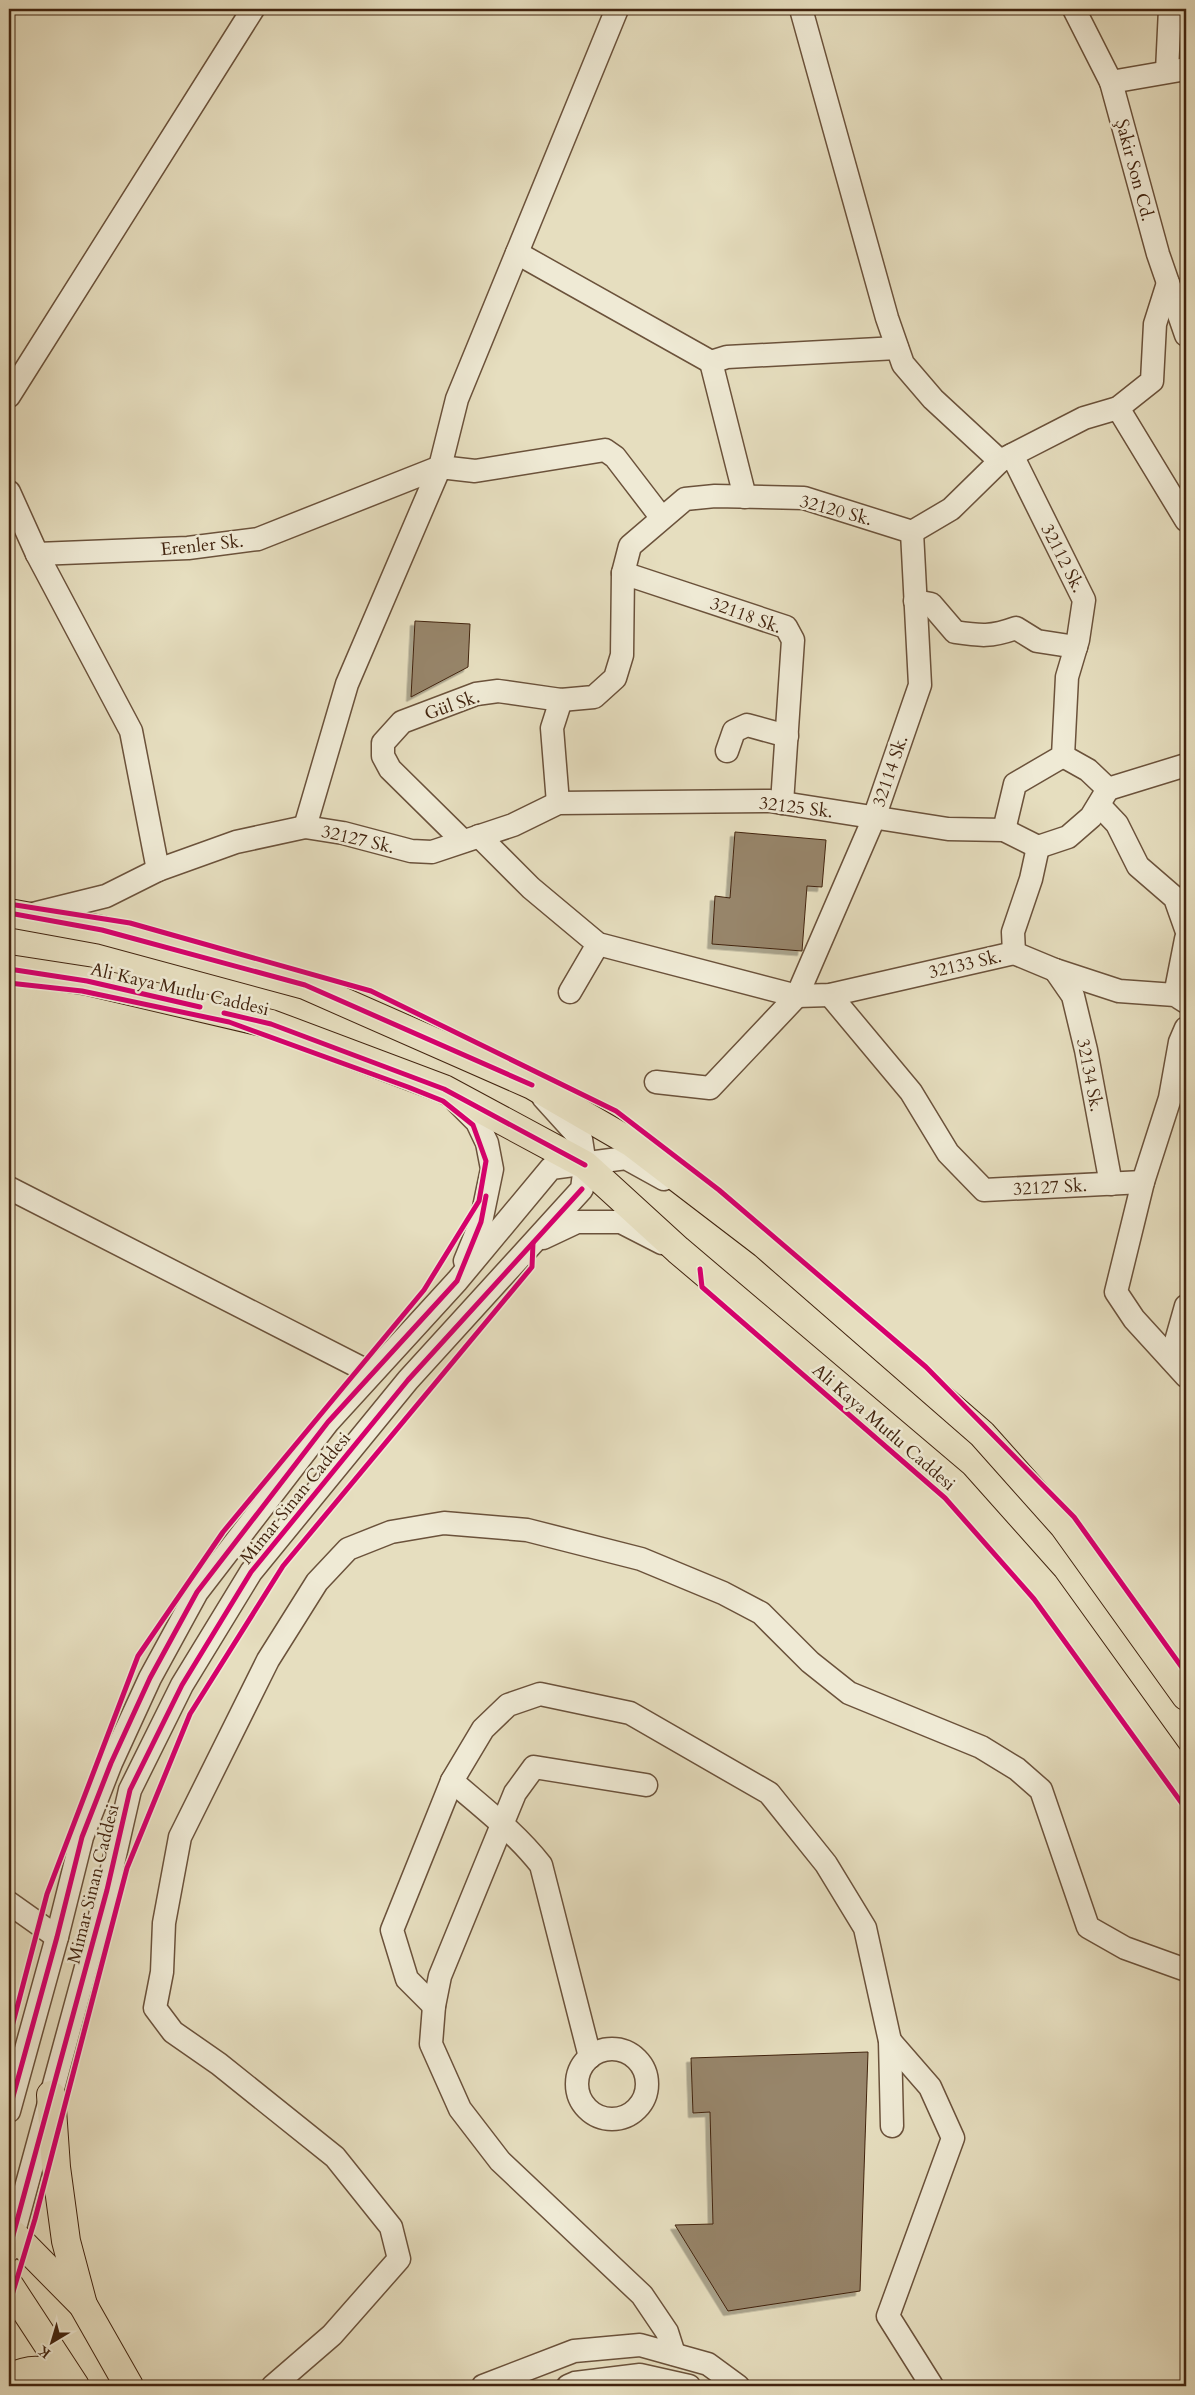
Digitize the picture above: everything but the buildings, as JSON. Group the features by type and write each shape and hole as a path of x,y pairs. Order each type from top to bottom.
{"main road":[{"name":"Ali Kaya Mutlu Caddesi","path":"18,914 102,930 305,985 532,1085 632,1143 764,1244 982,1434 1064,1526 1186,1696"},
{"name":"Ali Kaya Mutlu Caddesi","path":"9,969 87,981 271,1024 444,1089 584,1177 678,1250 954,1484 1044,1585 1186,1782"},
{"path":"51,2095 56,2167 66,2241 83,2305 129,2386"},
{"path":"10,2239 83,2305"},
{"path":"9,2285 74,2386"},
{"path":"9,2378 25,2370 46,2371 74,2386"}],"street":[{"path":"9,396 253,9"},
{"path":"306,827 347,684 440,467 457,399 617,9"},
{"path":"801,9 886,318 903,364 933,399 1006,458"},
{"name":"Şakir Son Cd.","path":"1074,9 1111,82 1177,292 1186,335"},
{"path":"1111,82 1177,70 1170,9"},
{"path":"517,253 711,362 745,497"},
{"path":"912,532 951,509 1006,458 1084,418 1118,408 1152,381 1155,324 1177,292"},
{"path":"711,362 727,357 897,348"},
{"path":"1118,408 1186,520"},
{"name":"Erenler Sk.","path":"37,554 188,548 258,539 440,467 475,471 605,450 615,457 662,517"},
{"name":"32112 Sk.","path":"1006,458 1084,600 1076,647 1067,678 1063,756"},
{"path":"9,492 37,554 130,731 158,870"},
{"name":"32120 Sk.","path":"561,700 594,697 615,678 622,655 624,573 630,546 685,499 804,498 912,532"},
{"name":"32114 Sk.","path":"797,996 874,818 920,685 912,532"},
{"name":"32118 Sk.","path":"624,573 786,627 793,640 782,803"},
{"path":"915,601 931,604 955,632 984,637 994,636 1016,628 1037,641 1076,647"},
{"name":"Gül Sk.","path":"471,838 390,769 383,756 383,744 402,722 476,694 498,691 561,700"},
{"path":"558,803 552,728 561,700"},
{"path":"727,751 734,731 747,725 787,736"},
{"path":"1004,830 1015,784 1063,756 1088,770 1138,866 1174,898 1186,930"},
{"path":"1014,953 1013,932 1032,879 1038,846 1068,837 1091,817 1103,797 1186,765"},
{"name":"32125 Sk.","path":"471,838 513,825 558,803 693,801 782,803 948,829 1004,830 1038,846"},
{"name":"32127 Sk.","path":"18,914 106,896 158,870 236,842 306,827 343,833 411,851 432,852 471,838"},
{"path":"471,838 598,944 797,996 710,1088 656,1082"},
{"path":"102,930 106,896"},
{"path":"1180,999 1186,939"},
{"path":"570,992 598,944"},
{"name":"32133 Sk.","path":"797,996 830,996 1014,953 1055,970 1119,991 1180,999"},
{"name":"32134 Sk.","path":"1055,970 1073,996 1086,1050 1111,1184"},
{"name":"32127 Sk.","path":"830,996 911,1092 948,1153 984,1190 1143,1182"},
{"path":"1186,1028 1180,1042 1181,1074 1170,1098 1143,1182 1116,1292 1134,1319 1186,1376"},
{"path":"532,1085 581,1138 584,1177"},
{"path":"444,1089 477,1122 487,1143 492,1169 480,1222 457,1281"},
{"name":"Mimar Sinan Caddesi","path":"10,2239 107,1890 130,1790 182,1685 251,1572 408,1380 533,1243 584,1177 626,1158 714,1206"},
{"name":"Mimar Sinan Caddesi","path":"9,2111 57,1937 82,1837 111,1763 150,1678 197,1592 328,1422 457,1281 551,1168 584,1177"},
{"path":"9,1188 371,1373"},
{"path":"533,1243 577,1222 621,1222 678,1250"},
{"path":"1170,1359 1186,1306"},
{"path":"273,2386 332,2336 399,2259 391,2227 335,2157 219,2064 173,2032 156,2008 162,1972 164,1923 180,1837 268,1660 317,1582 348,1549 391,1532 444,1524 527,1530 641,1559 722,1592 761,1613 810,1662 849,1693 981,1747 1017,1769 1040,1790 1088,1927 1125,1948 1186,1970"},
{"path":"434,2006 406,1979 392,1930 452,1781 483,1729 508,1705 540,1694 630,1713 769,1793 826,1864 865,1928 890,2041 892,2126"},
{"path":"646,1785 534,1767 515,1793 440,1976 434,2006 431,2044 460,2109 500,2161 642,2295 667,2332 674,2354"},
{"path":"452,1781 502,1824 530,1851 541,1865 590,2057"},
{"path":"9,1903 57,1937"},
{"path":"890,2041 930,2087 952,2138 888,2316 932,2386"},
{"path":"483,2386 574,2351 640,2345 708,2364 738,2386"},
{"path":"568,2386 575,2383 602,2383 640,2375 689,2386"}],"cycle path":[{"path":"9,904 130,923 371,991 616,1111 719,1190 926,1367 1074,1517 1186,1673"},
{"path":"9,913 102,930 305,985 532,1085"},
{"path":"9,969 87,981 200,1007"},
{"path":"9,983 82,991 229,1022 408,1087 443,1101 473,1125 486,1161 479,1201 424,1290 223,1532 138,1656 47,1894 9,2038"},
{"path":"224,1013 271,1024 444,1089 585,1165"},
{"path":"9,2250 107,1890 130,1790 182,1685 251,1572 408,1380 582,1189"},
{"path":"9,2111 57,1937 82,1837 111,1763 150,1678 197,1592 328,1422 457,1281 481,1222 486,1196"},
{"path":"9,2305 35,2219 127,1868 190,1714 283,1566 532,1267 533,1243"},
{"path":"700,1269 702,1287 945,1498 1034,1599 1186,1809"}]}
